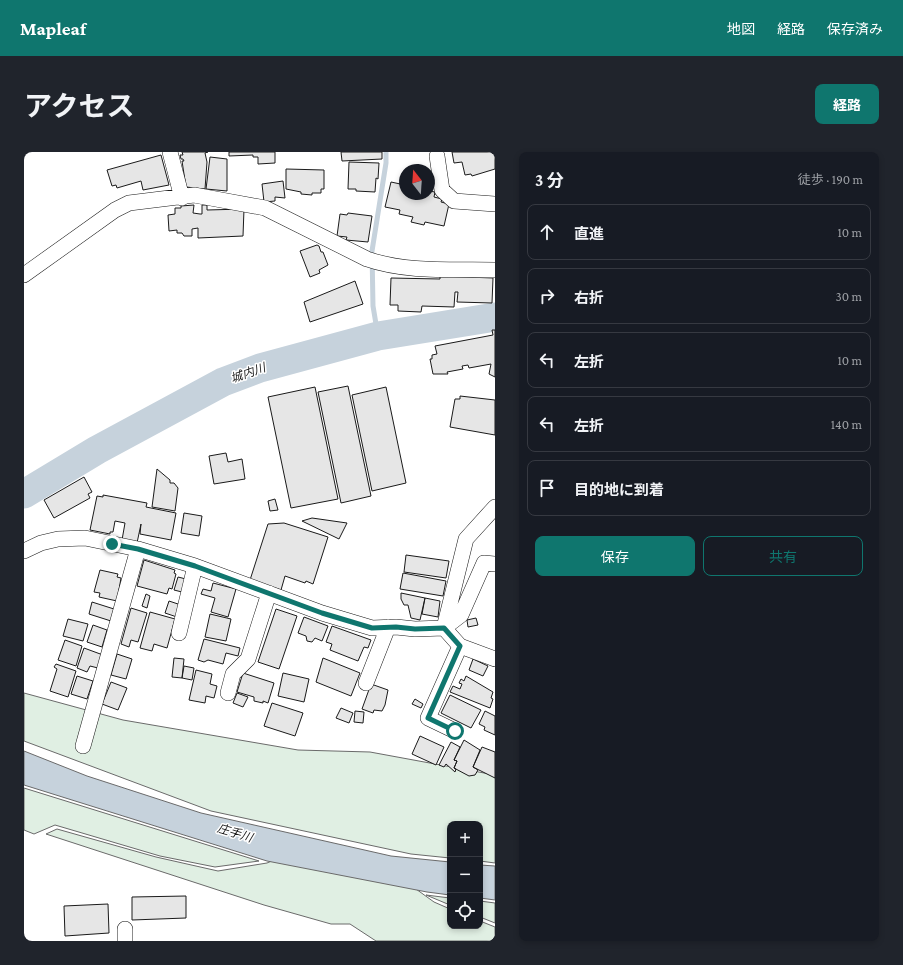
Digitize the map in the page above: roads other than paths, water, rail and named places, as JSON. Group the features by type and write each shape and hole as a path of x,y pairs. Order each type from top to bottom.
{"street":[{"path":"170,152 182,198"},
{"path":"437,156 442,190 454,201 495,204"},
{"path":"24,275 115,210 129,203 182,198 194,195 265,208 373,261 411,268 495,270"},
{"path":"444,628 466,539 495,507"},
{"path":"24,551 46,542 85,538 138,549 195,566 322,613 372,628 444,628 461,615 484,562 495,564"},
{"path":"82,746 138,549"},
{"path":"179,633 195,566"},
{"path":"228,693 233,674 248,658 269,593"},
{"path":"366,683 388,627"},
{"path":"444,628 460,646 495,659"},
{"path":"455,731 428,718 460,646"}],"water":[{"name":"庄手川","path":"24,751 87,776 201,813 391,856 447,862 447,895 267,861 24,785"},
{"path":"483,865 495,866 495,900 483,898"}],"waterway":[{"path":"378,336 373,306 372,251 386,163 386,152"},
{"name":"城内川","path":"24,494 97,450 223,382 260,368 378,336 495,317"}]}
